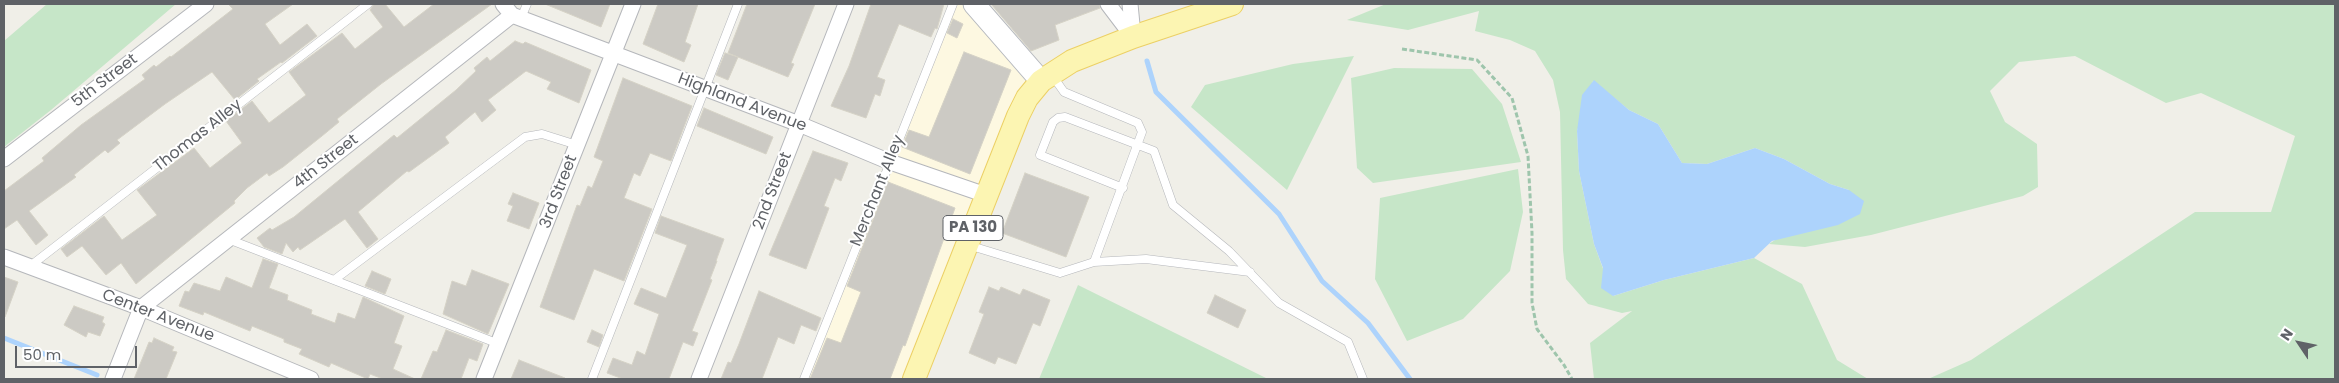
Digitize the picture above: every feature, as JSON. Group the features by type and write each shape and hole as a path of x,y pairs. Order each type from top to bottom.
{"main road":[{"name":"PA 130","path":"914,379 966,244 1027,98 1046,77 1072,61 1133,37 1232,4"}],"street":[{"name":"5th Street","path":"4,159 206,4"},
{"name":"3rd Street","path":"484,379 633,4"},
{"name":"2nd Street","path":"699,379 846,4"},
{"path":"974,4 1046,77"},
{"path":"1108,4 1133,37"},
{"path":"1130,4 1133,37"},
{"name":"Highland Avenue","path":"512,12 799,124 890,162 986,195"},
{"name":"4th Street","path":"141,308 512,12"},
{"name":"Center Avenue","path":"4,257 141,308 311,379"},
{"path":"113,379 141,308"}],"lane":[{"name":"Thomas Alley","path":"29,267 368,4"},
{"path":"512,12 527,4"},
{"path":"592,379 738,4"},
{"name":"Merchant Alley","path":"804,379 953,4"},
{"path":"1046,77 1064,92 1138,123 1142,132 1123,188 1094,262"},
{"path":"1123,188 1040,155 1053,122 1058,118 1065,118 1154,151 1173,205 1229,251 1279,303 1348,342 1363,379"},
{"path":"334,280 525,137 542,134 577,145"},
{"path":"228,239 499,344"},
{"path":"966,244 1060,274 1094,262 1146,260 1250,272"}],"path":[{"path":"1402,49 1477,60 1512,98 1528,156 1532,233 1532,302 1535,320 1537,329 1572,379"}],"shaded area":[{"path":"953,4 974,4 1041,81 914,379 804,379"}],"green space":[{"path":"47,4 176,4 51,110 4,147 4,41"},
{"path":"1386,4 2335,4 2335,379 1928,379 1971,360 2195,212 2271,212 2295,136 2201,93 2166,103 2075,56 2019,62 1990,91 2005,122 2037,144 2038,187 2023,196 1871,235 1805,247 1769,244 1849,190 1830,184 1784,159 1755,148 1707,164 1682,163 1658,124 1629,110 1593,81 1577,131 1579,171 1594,244 1613,296 1664,280 1754,258 1802,284 1837,360 1868,379 1594,379 1590,343 1632,311 1622,313 1588,304 1566,279 1563,250 1560,112 1553,80 1535,51 1510,40 1475,31 1479,11 1408,30 1347,20"},
{"path":"1354,56 1287,190 1191,107 1205,85 1293,64"},
{"path":"1394,68 1472,69 1502,104 1521,162 1373,183 1357,168 1351,78"},
{"path":"1518,169 1523,212 1510,271 1463,319 1407,341 1375,279 1380,198"},
{"path":"1078,285 1268,379 1039,379"}],"water":[{"path":"1594,80 1629,110 1658,124 1682,163 1707,164 1755,148 1784,159 1830,184 1849,190 1864,201 1860,214 1838,225 1772,241 1754,258 1664,280 1613,296 1601,288 1603,268 1594,244 1579,171 1577,131 1582,95"}],"building":[{"path":"228,4 293,4 265,24 280,45 307,24 317,36 282,63 257,79 259,81 235,100 212,72 165,104 117,140 120,143 108,153 105,150 74,175 76,177 29,211 48,235 36,245 17,220 4,229 4,191 44,161 42,158 81,125 145,79 142,75 154,65 156,67 171,57 233,9"},
{"path":"374,4 385,4 404,27 434,4 492,4 381,84 337,119 339,122 283,167 269,176 267,173 247,188 234,201 235,203 136,284 121,263 106,275 82,246 67,257 61,249 104,216 122,240 157,215 137,190 194,148 210,168 242,143 226,121 252,101 269,123 306,95 289,72 342,33 355,49 383,27 370,10"},
{"path":"545,4 610,4 601,27"},
{"path":"658,4 698,4 685,42 691,45 684,62 643,44"},
{"path":"747,4 815,4 791,63 794,64 788,77 728,53"},
{"path":"871,4 944,4 937,29 935,28 931,37 899,24 877,77 885,80 880,96 875,94 866,118 831,106 849,66"},
{"path":"991,4 1099,4 1100,8 1055,25 1059,40 1031,51"},
{"path":"953,19 963,24 957,38 947,33"},
{"path":"515,41 523,44 525,42 591,70 579,103 547,89 551,82 526,71 488,100 496,110 482,122 475,112 445,137 449,143 409,172 407,171 358,212 378,239 367,248 345,219 300,250 298,247 293,252 286,243 282,254 264,247 257,238 270,228 272,230 294,217 394,135 397,138 456,90 476,71 474,68 487,57 490,61"},
{"path":"964,52 1011,70 970,174 902,147 909,130 929,137"},
{"path":"725,53 738,57 728,80 716,75"},
{"path":"623,78 692,106 671,161 650,153 640,176 634,173 624,198 652,209 624,281 594,269 574,320 540,307 577,205 580,206 588,186 592,188 603,161 594,157"},
{"path":"704,108 773,137 766,154 697,126"},
{"path":"813,151 848,163 841,181 835,178 824,206 829,208 806,269 769,255"},
{"path":"1025,173 1089,197 1066,257 1002,233"},
{"path":"888,182 955,208 905,346 903,345 890,379 810,379 827,338 841,343 861,292 847,286"},
{"path":"513,193 539,203 529,229 507,221 513,206 508,204"},
{"path":"661,216 724,239 710,279 712,280 692,331 698,333 693,346 683,342 669,379 623,379 607,373 613,358 632,365 637,351 645,355 659,314 634,304 641,288 666,298 687,245 655,233"},
{"path":"263,259 278,264 269,288 288,295 287,300 312,310 311,314 335,323 338,313 355,319 363,297 404,316 394,343 402,346 393,369 415,379 383,379 370,374 368,379 331,363 329,367 299,354 302,349 284,342 284,339 252,326 250,331 204,312 203,315 179,306 185,291 189,292 194,283 220,291 226,277 252,288"},
{"path":"472,270 509,284 488,334 443,314 452,281 466,286"},
{"path":"372,271 391,279 385,294 365,286"},
{"path":"4,277 18,282 5,317 4,316"},
{"path":"989,287 999,291 1001,287 1020,295 1023,289 1050,300 1040,326 1033,323 1016,364 998,357 995,364 969,353 984,314 979,312"},
{"path":"759,291 821,318 816,331 801,325 794,344 778,337 762,379 721,379 728,362 731,363"},
{"path":"1215,295 1246,310 1238,328 1207,313"},
{"path":"74,306 104,317 102,322 105,324 100,336 88,332 86,337 64,325"},
{"path":"446,330 483,344 477,361 469,358 461,379 421,379 433,351 437,352"},
{"path":"592,330 603,335 599,347 587,342"},
{"path":"154,338 174,347 172,351 177,352 166,379 134,379 149,342 152,343"},
{"path":"519,360 565,378 511,379"}],"waterway":[{"path":"1147,61 1156,92 1279,214 1322,281 1368,323 1410,379"},
{"path":"4,338 97,375"}]}
